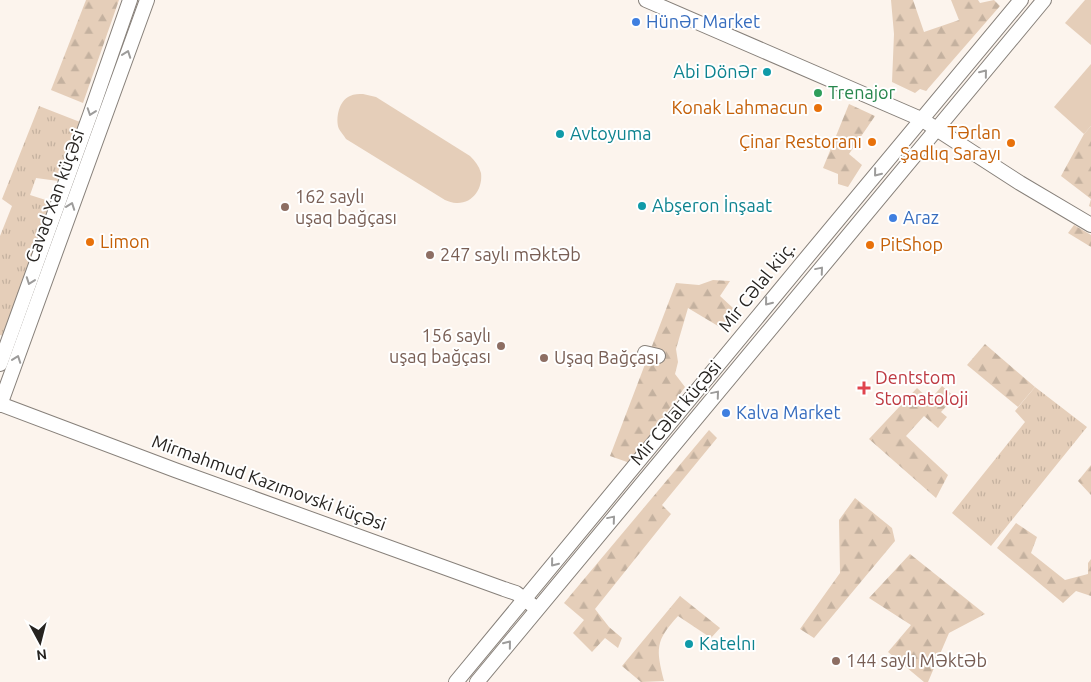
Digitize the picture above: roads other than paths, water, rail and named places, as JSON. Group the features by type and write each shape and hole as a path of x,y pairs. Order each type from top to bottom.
{"street":[{"name":"Cavad Xan küçəsi","path":"0,364 130,0"},
{"name":"Cavad Xan küçəsi","path":"0,404 147,0"},
{"path":"646,0 921,119 1020,183 1091,225"},
{"name":"Mir Cəlal küç.","path":"525,599 804,259 1021,0"},
{"path":"936,129 1044,0"},
{"name":"Mir Cəlal küçəsi","path":"477,682 936,129"},
{"name":"Mirmahmud Kazımovski küçəsi","path":"0,404 175,470 504,589 525,599 538,609"},
{"path":"456,682 525,599"}],"place":[{"name":"Hünər Market","path":"636,22"},
{"name":"Abi Dönər","path":"767,72"},
{"name":"Trenajor","path":"818,93"},
{"name":"Konak Lahmacun","path":"818,108"},
{"name":"Avtoyuma","path":"560,134"},
{"name":"Çinar Restoranı","path":"872,142"},
{"name":"Tərlan Şadlıq Sarayı","path":"1011,143"},
{"name":"Abşeron İnşaat","path":"642,206"},
{"name":"162 saylı uşaq bağçası","path":"285,207"},
{"name":"Araz","path":"893,218"},
{"name":"Limon","path":"90,242"},
{"name":"PitShop","path":"870,245"},
{"name":"247 saylı məktəb","path":"430,255"},
{"name":"156 saylı uşaq bağçası","path":"501,346"},
{"name":"Uşaq Bağçası","path":"544,358"},
{"name":"Dentstom Stomatoloji","path":"864,388"},
{"name":"Kalva Market","path":"726,413"},
{"name":"Katelnı","path":"689,644"},
{"name":"144 saylı Məktəb","path":"836,661"}]}
